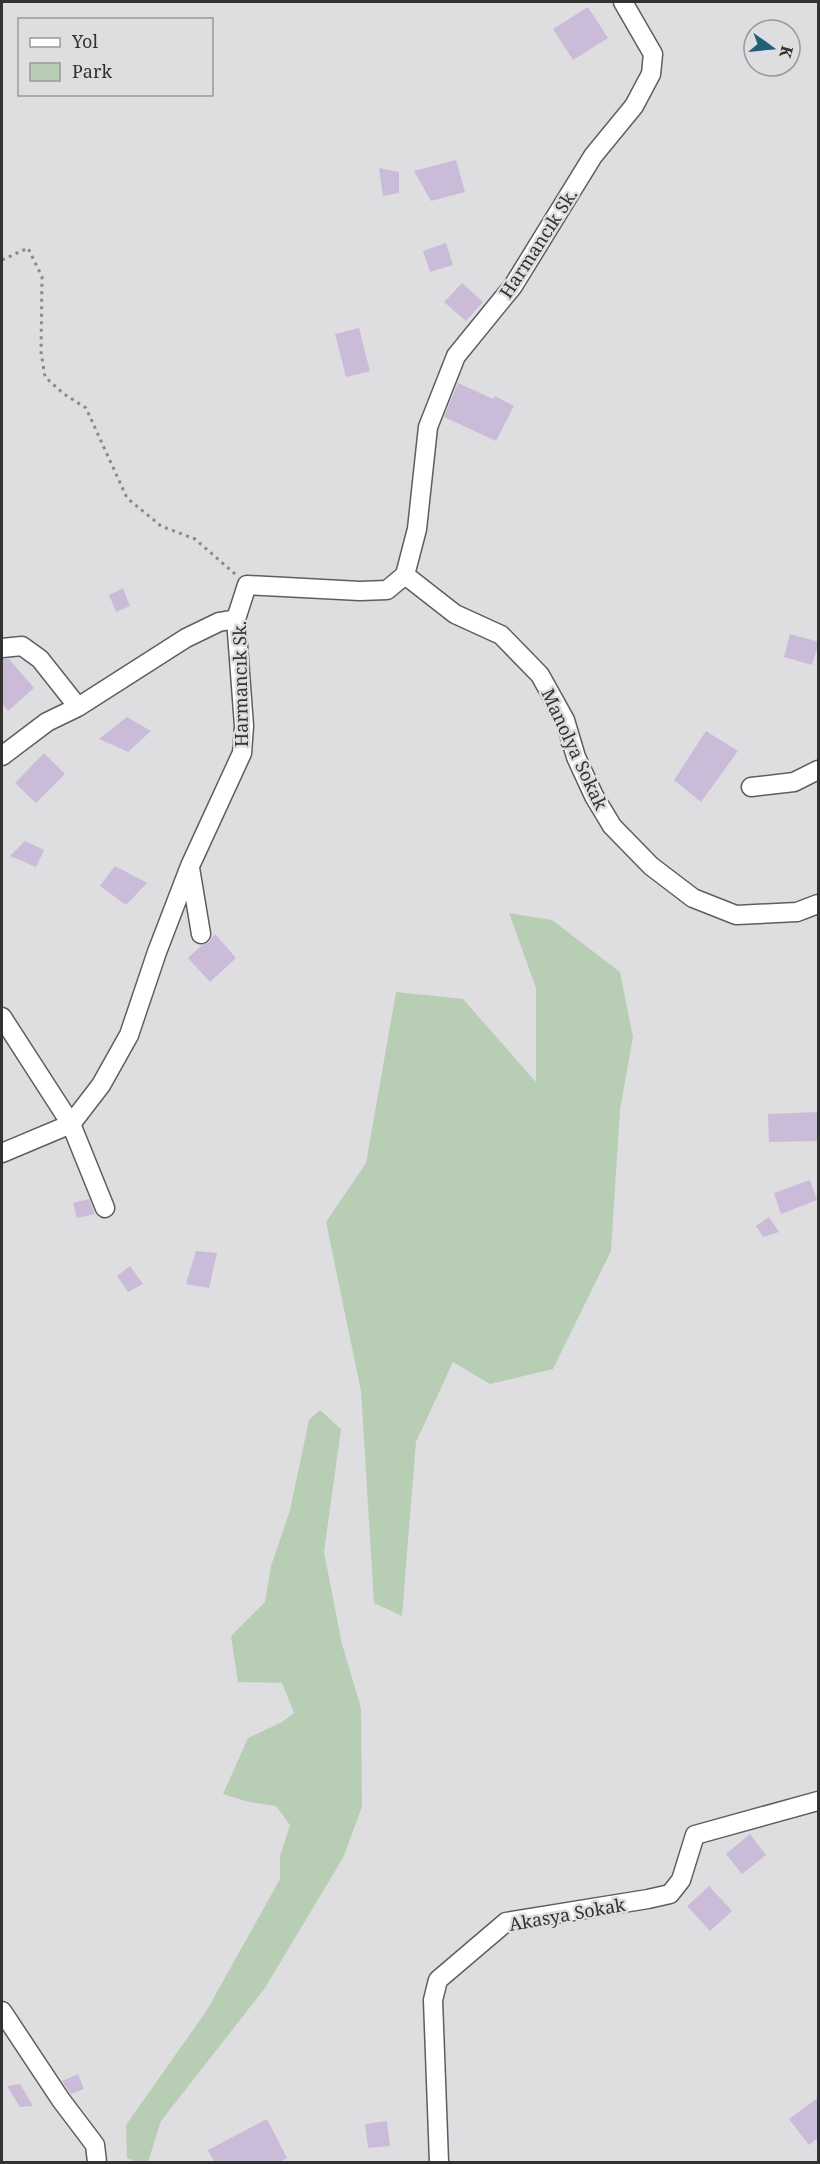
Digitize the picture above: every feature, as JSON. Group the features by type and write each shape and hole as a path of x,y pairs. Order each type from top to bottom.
{"street":[{"name":"Harmancık Sk.","path":"405,575 417,529 428,427 456,356 513,286 593,156 634,106 651,74 653,54 623,2"},
{"path":"247,585 360,591 387,590 405,575"},
{"name":"Manolya Sokak","path":"405,575 455,614 501,635 540,675 565,720 576,757 594,796 612,826 651,866 693,898 736,915 798,912 819,904"},
{"name":"Harmancık Sk.","path":"2,1153 71,1124 101,1085 129,1035 157,952 190,866 242,753 244,726 236,619 247,585"},
{"path":"2,756 47,722 78,707 186,638 219,622 236,619"},
{"path":"2,648 22,646 40,659 78,707"},
{"path":"751,787 794,782 819,770"},
{"path":"190,866 201,934"},
{"path":"2,1017 71,1124 105,1208"},
{"name":"Akasya Sokak","path":"439,2163 432,2000 438,1980 506,1922 670,1894 681,1880 695,1835 819,1801"},
{"path":"2,2011 61,2100 95,2145 97,2163"}],"path":[{"path":"2,260 28,248 42,277 41,352 45,377 64,394 86,408 127,498 161,526 195,539 247,585"}],"green space":[{"path":"509,913 552,920 620,972 633,1037 620,1110 611,1251 553,1369 490,1384 453,1362 416,1442 402,1616 374,1603 361,1391 326,1222 366,1163 396,992 463,999 536,1082 536,988"},
{"path":"320,1410 341,1429 324,1552 342,1644 361,1708 362,1807 343,1858 265,1988 161,2121 148,2162 138,2162 127,2158 126,2125 207,2010 280,1879 280,1856 290,1825 276,1806 249,1802 223,1794 248,1738 282,1722 294,1713 282,1683 238,1682 231,1636 265,1602 271,1566 290,1510 309,1420"}],"building":[{"path":"588,7 608,38 573,60 553,29"},
{"path":"456,160 465,192 431,201 414,171"},
{"path":"379,168 399,172 399,193 383,196"},
{"path":"446,243 453,265 430,272 423,251"},
{"path":"462,283 483,302 466,321 444,302"},
{"path":"359,328 370,371 346,377 335,334"},
{"path":"458,383 493,399 495,396 514,406 496,441 444,417"},
{"path":"123,588 130,606 116,612 109,595"},
{"path":"790,634 819,642 812,665 784,657"},
{"path":"2,659 9,659 34,688 8,711 2,703"},
{"path":"127,717 151,731 128,752 99,739"},
{"path":"706,731 738,751 701,802 674,780"},
{"path":"44,753 65,774 36,803 15,783"},
{"path":"25,841 44,850 36,867 10,856"},
{"path":"115,866 147,883 126,905 100,886"},
{"path":"215,934 236,958 210,982 188,958 202,945 209,942"},
{"path":"819,1112 819,1141 769,1142 768,1114"},
{"path":"810,1180 817,1200 781,1214 774,1193"},
{"path":"89,1199 95,1214 77,1218 73,1203"},
{"path":"769,1217 779,1232 763,1237 756,1226"},
{"path":"196,1251 217,1253 209,1288 186,1284"},
{"path":"130,1266 143,1284 128,1292 117,1276"},
{"path":"750,1834 766,1855 742,1874 726,1854"},
{"path":"709,1886 732,1911 710,1931 687,1906"},
{"path":"78,2074 84,2089 71,2094 62,2081"},
{"path":"20,2084 33,2106 20,2107 7,2086"},
{"path":"819,2097 819,2137 809,2145 789,2119"},
{"path":"267,2119 287,2158 278,2163 215,2163 208,2150"},
{"path":"387,2121 390,2146 368,2148 365,2124"}]}
